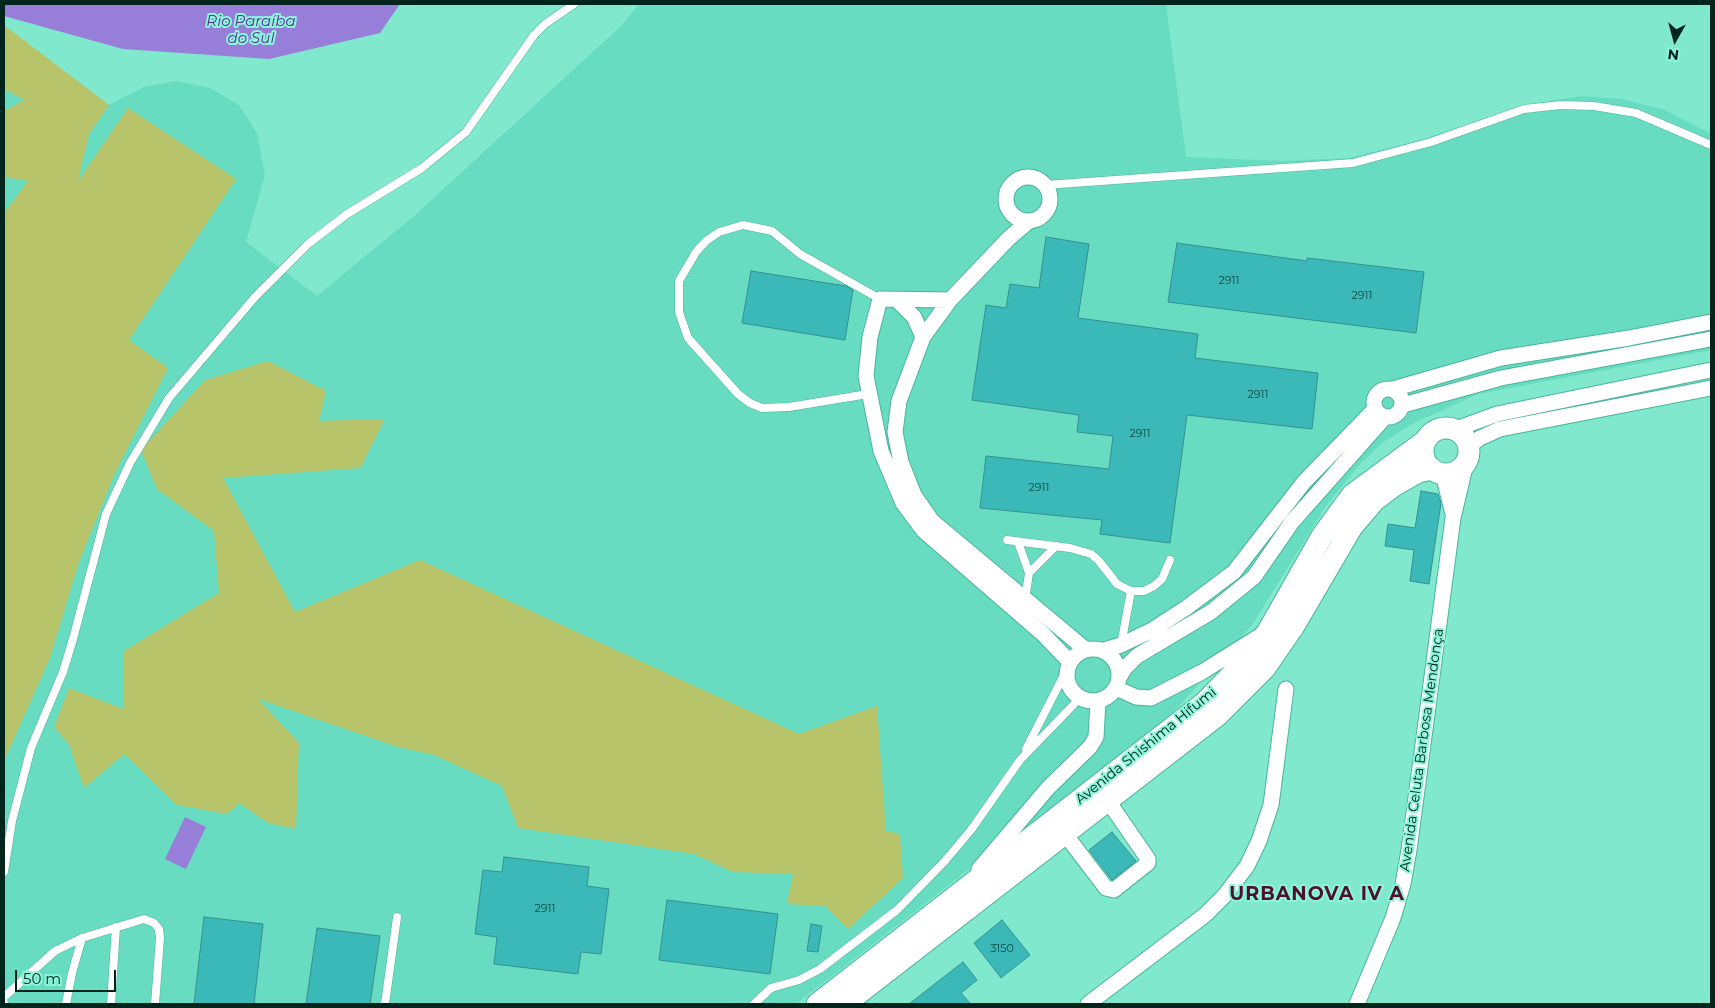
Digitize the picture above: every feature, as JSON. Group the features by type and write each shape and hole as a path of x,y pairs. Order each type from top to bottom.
{"street":[{"path":"1029,221 1015,218 1010,212 1005,198 1011,184 1018,179 1033,177 1046,185 1049,191 1049,205 1042,216 1029,221 1008,239 950,300 923,337 899,401 895,432 901,462 914,495 932,521 1085,649"},
{"path":"1008,239 1010,212"},
{"path":"950,300 880,299 867,359 868,394 880,451 903,503 923,530 1043,634 1068,667 1069,686 1080,698 1098,701 1105,698 1117,683 1124,669 1137,656 1212,612 1254,576 1292,522 1380,413"},
{"path":"897,300 914,317 923,337"},
{"path":"1380,413 1374,400 1379,392 1388,388 1393,389 1501,358 1629,338 1711,322"},
{"path":"1380,413 1395,416 1403,405 1501,378 1711,339"},
{"path":"1711,370 1497,414 1456,429 1441,428 1434,430 1425,441 1423,456 1437,471 1456,472 1480,438 1500,429 1711,388"},
{"path":"1393,389 1401,395 1403,405"},
{"path":"1068,667 1078,653 1085,649 1104,650 1121,645 1152,630 1186,608 1234,572 1304,482 1380,413"},
{"path":"1456,429 1462,433 1468,454"},
{"name":"Avenida Shishima Hifumi","path":"845,1004 1108,801 1210,710 1240,666 1268,630 1322,536 1352,494 1425,441"},
{"name":"Avenida Celuta Barbosa Mendonça","path":"1357,1004 1393,918 1404,876 1454,518 1468,454"},
{"name":"Avenida Celuta Barbosa Mendonça","path":"1437,471 1454,518"},
{"name":"Avenida Shishima Hifumi","path":"816,1004 954,897 1265,668 1294,626 1352,527 1375,500 1395,485 1418,472 1437,471"},
{"path":"1104,650 1116,662 1117,683 1136,698 1151,698 1202,672 1268,630"},
{"path":"1088,1004 1206,915 1231,888 1247,866 1259,841 1271,805 1286,689"},
{"path":"954,897 1009,836 1048,788 1090,747 1096,737 1098,701"},
{"path":"1065,834 1106,888 1114,890 1148,863 1148,859 1108,801"}],"lane":[{"path":"4,872 12,821 28,756 73,639 106,514 130,463 168,398 255,297 308,244 347,214 422,168 466,132 534,35 545,24 574,4"},
{"path":"1046,185 1352,164 1431,142 1524,109 1561,105 1594,106 1636,113 1711,145"},
{"path":"868,394 789,407 762,408 750,402 738,394 688,338 680,312 680,281 696,252 706,241 719,232 743,225 772,232 800,254 880,299"},
{"path":"1007,540 1056,546 1091,554 1117,584 1131,591 1144,591 1154,586 1162,579 1170,560"},
{"path":"1018,542 1029,573 1025,600"},
{"path":"1029,573 1056,546"},
{"path":"1121,645 1131,591"},
{"path":"1020,760 1068,667"},
{"path":"754,1004 771,988 799,980 820,970 903,904 971,830 1020,760 1059,717 1080,698"},
{"path":"385,1004 397,917"},
{"path":"4,997 55,951 82,938 144,919 154,922 159,930 155,1004"},
{"path":"111,1004 116,927"},
{"path":"66,1004 82,938"}],"shaded area":[{"path":"639,4 1166,4 1186,157 1283,161 1349,158 1420,140 1531,104 1582,96 1622,99 1665,110 1711,134 1711,350 1478,394 1412,424 1382,443 1361,463 1326,506 1252,625 1159,728 968,870 796,1004 4,1004 4,89 89,134 109,105 144,87 176,81 210,88 239,105 257,133 265,175 246,242 317,296 414,216 620,27"},
{"path":"4,25 109,105 89,134 78,181 128,108 236,179 129,340 168,368 114,475 78,565 50,658 4,761 4,213 28,181 4,177 4,111 24,100 4,89"},
{"path":"268,361 326,391 319,421 385,419 360,468 223,478 295,612 420,560 799,734 877,706 886,831 900,834 903,878 848,929 825,906 787,904 793,874 733,872 694,854 518,828 502,786 434,755 398,747 258,699 299,743 296,829 268,823 239,803 227,814 177,805 124,754 84,788 69,744 54,727 69,688 123,709 124,651 219,593 214,531 157,489 141,450 205,380"}],"water":[{"name":"Rio Paraíba do Sul","path":"4,4 400,4 380,33 269,59 123,49 4,16"},
{"path":"185,817 206,827 186,869 165,859"}],"building":[{"path":"1046,237 1089,244 1078,318 1198,334 1195,358 1318,373 1312,429 1187,415 1170,543 1100,534 1102,520 980,508 986,456 1109,469 1113,436 1077,432 1079,415 972,400 986,305 1006,308 1010,284 1039,288"},
{"path":"1177,243 1307,261 1307,258 1424,272 1416,333 1168,302"},
{"path":"751,271 846,286 853,290 845,340 742,323"},
{"path":"1421,491 1438,494 1441,503 1429,584 1410,581 1414,550 1385,546 1388,524 1415,528"},
{"path":"1112,832 1136,861 1112,880 1089,850"},
{"path":"504,857 589,867 587,886 609,889 601,954 581,952 578,974 494,964 497,937 475,934 483,870 502,872"},
{"path":"667,900 778,914 770,974 659,960"},
{"path":"204,917 263,924 254,1004 194,1004"},
{"path":"1002,920 1030,955 1001,978 974,943"},
{"path":"811,924 822,926 818,952 807,951"},
{"path":"317,928 380,936 370,1004 306,1004"},
{"path":"963,962 977,980 961,993 971,1004 909,1004"}],"district":[{"name":"URBANOVA IV A","path":"1317,894"}]}
